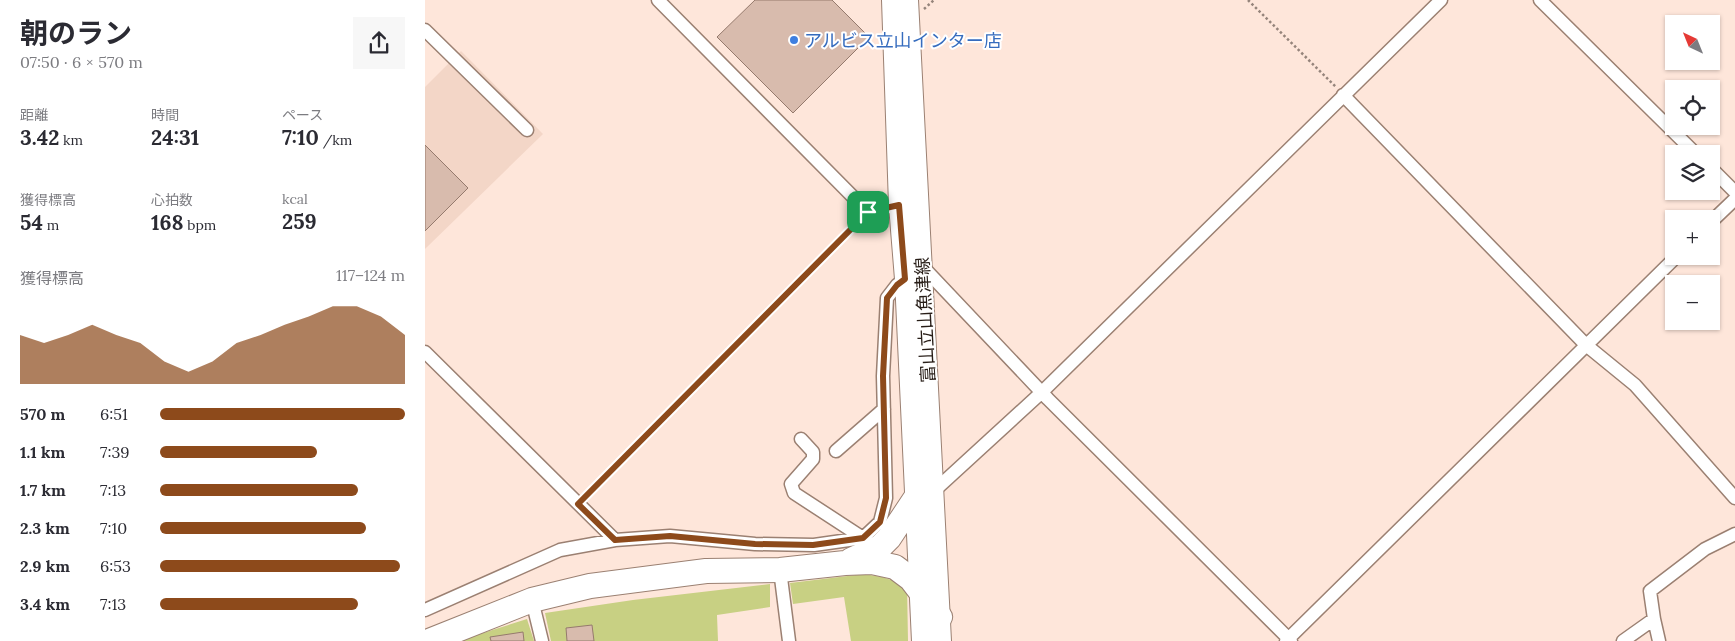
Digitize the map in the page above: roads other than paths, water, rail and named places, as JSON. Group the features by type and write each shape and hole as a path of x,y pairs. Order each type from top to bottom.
{"highway":[{"path":"845,563 880,547 924,495"},
{"path":"429,641 532,600 590,586 706,571 780,570 872,562 895,567 911,579 940,617 926,641"}],"main road":[{"name":"富山立山魚津線","path":"892,0 899,205 924,495 940,617 941,641"},
{"name":"富山立山魚津線","path":"908,0 923,267 924,495 919,589 921,641"}],"street":[{"path":"658,0 868,212 899,205"},
{"path":"924,495 1042,392 1441,0"},
{"path":"1540,0 1687,145"},
{"path":"425,30 527,130"},
{"path":"1343,95 1585,345 1635,385 1735,498"},
{"path":"1720,177 1735,192"},
{"path":"1720,213 1735,199"},
{"path":"923,267 1042,392 1288,640 1668,265"},
{"path":"425,610 561,550 615,540 670,536 755,544 813,545 863,538 880,522 886,498 883,376 887,298 897,285 905,279"},
{"path":"425,352 615,540"},
{"path":"836,451 884,409"},
{"path":"801,439 813,452 813,459 791,484 794,493 863,538"},
{"path":"1659,641 1650,590 1705,549 1735,534"},
{"path":"780,570 789,641"},
{"path":"532,600 543,641"},
{"path":"1623,641 1654,619"}],"place":[{"name":"アルビス立山インター店","path":"794,40"}]}
